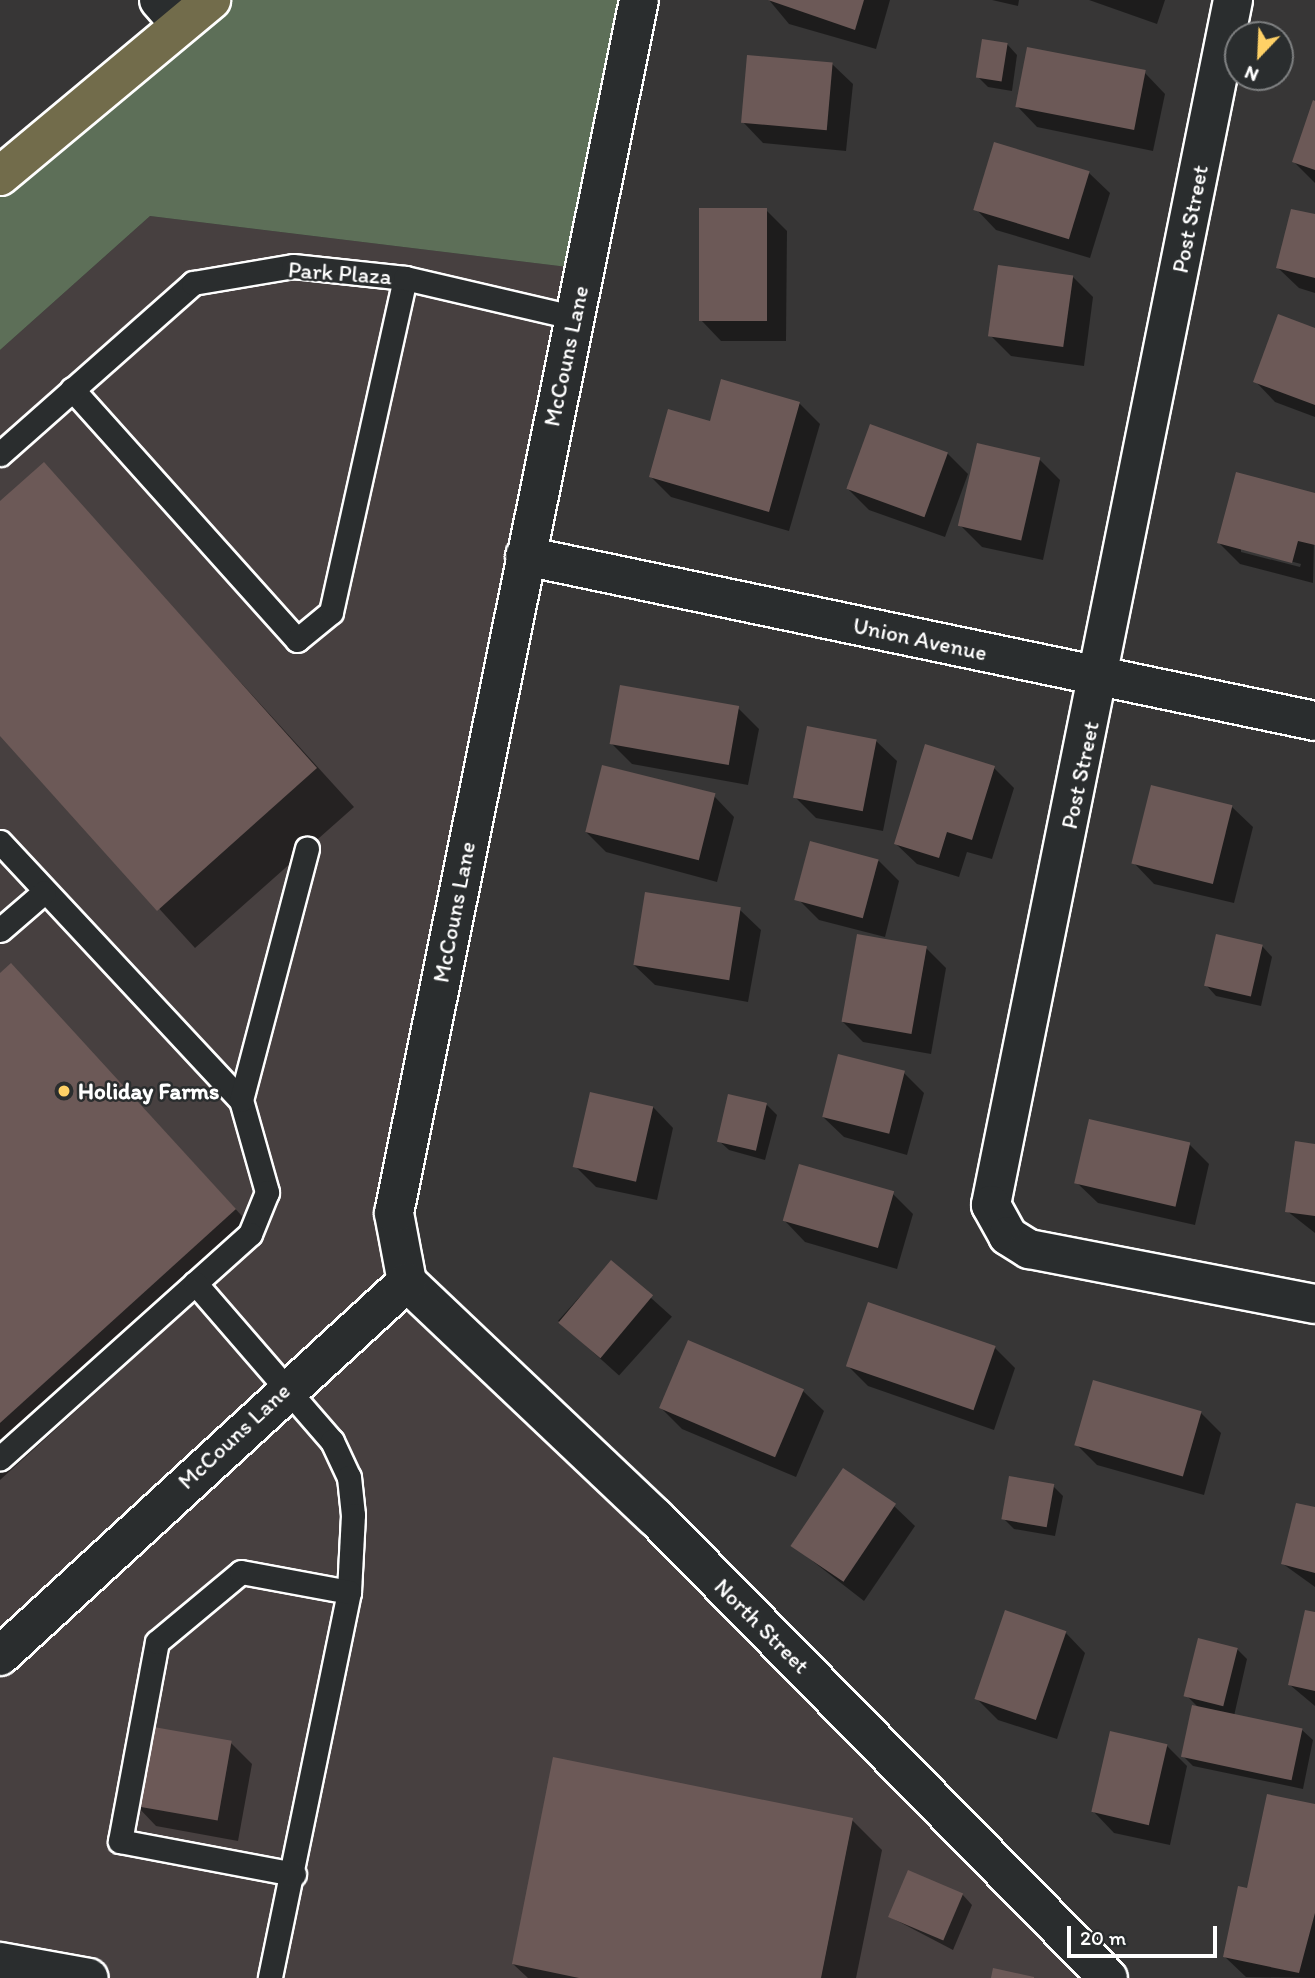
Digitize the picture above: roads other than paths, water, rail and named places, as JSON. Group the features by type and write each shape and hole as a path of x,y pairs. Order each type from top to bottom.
{"main road":[{"path":"0,176 170,12 211,0"}],"street":[{"name":"McCouns Lane","path":"0,1656 288,1385 407,1282 394,1213 639,0"},
{"name":"Post Street","path":"1233,0 1100,677 991,1205 1008,1236 1029,1249 1315,1304"},
{"name":"Union Avenue","path":"525,556 1315,721"},
{"name":"North Street","path":"407,1282 655,1517 1108,1978"},
{"path":"0,1962 89,1978"}],"lane":[{"name":"Park Plaza","path":"0,454 193,283 293,266 405,278 573,317"},
{"path":"72,389 297,640 331,612 405,278"},
{"path":"0,842 241,1100 267,1192 250,1234 0,1458"},
{"path":"241,1100 307,848"},
{"path":"0,930 44,892"},
{"path":"195,1283 288,1385 332,1441 349,1477 349,1592 294,1874 270,1978"},
{"path":"294,1874 120,1840 155,1655 158,1642 241,1572 349,1592"}],"place":[{"name":"Holiday Farms","path":"64,1091"}]}
